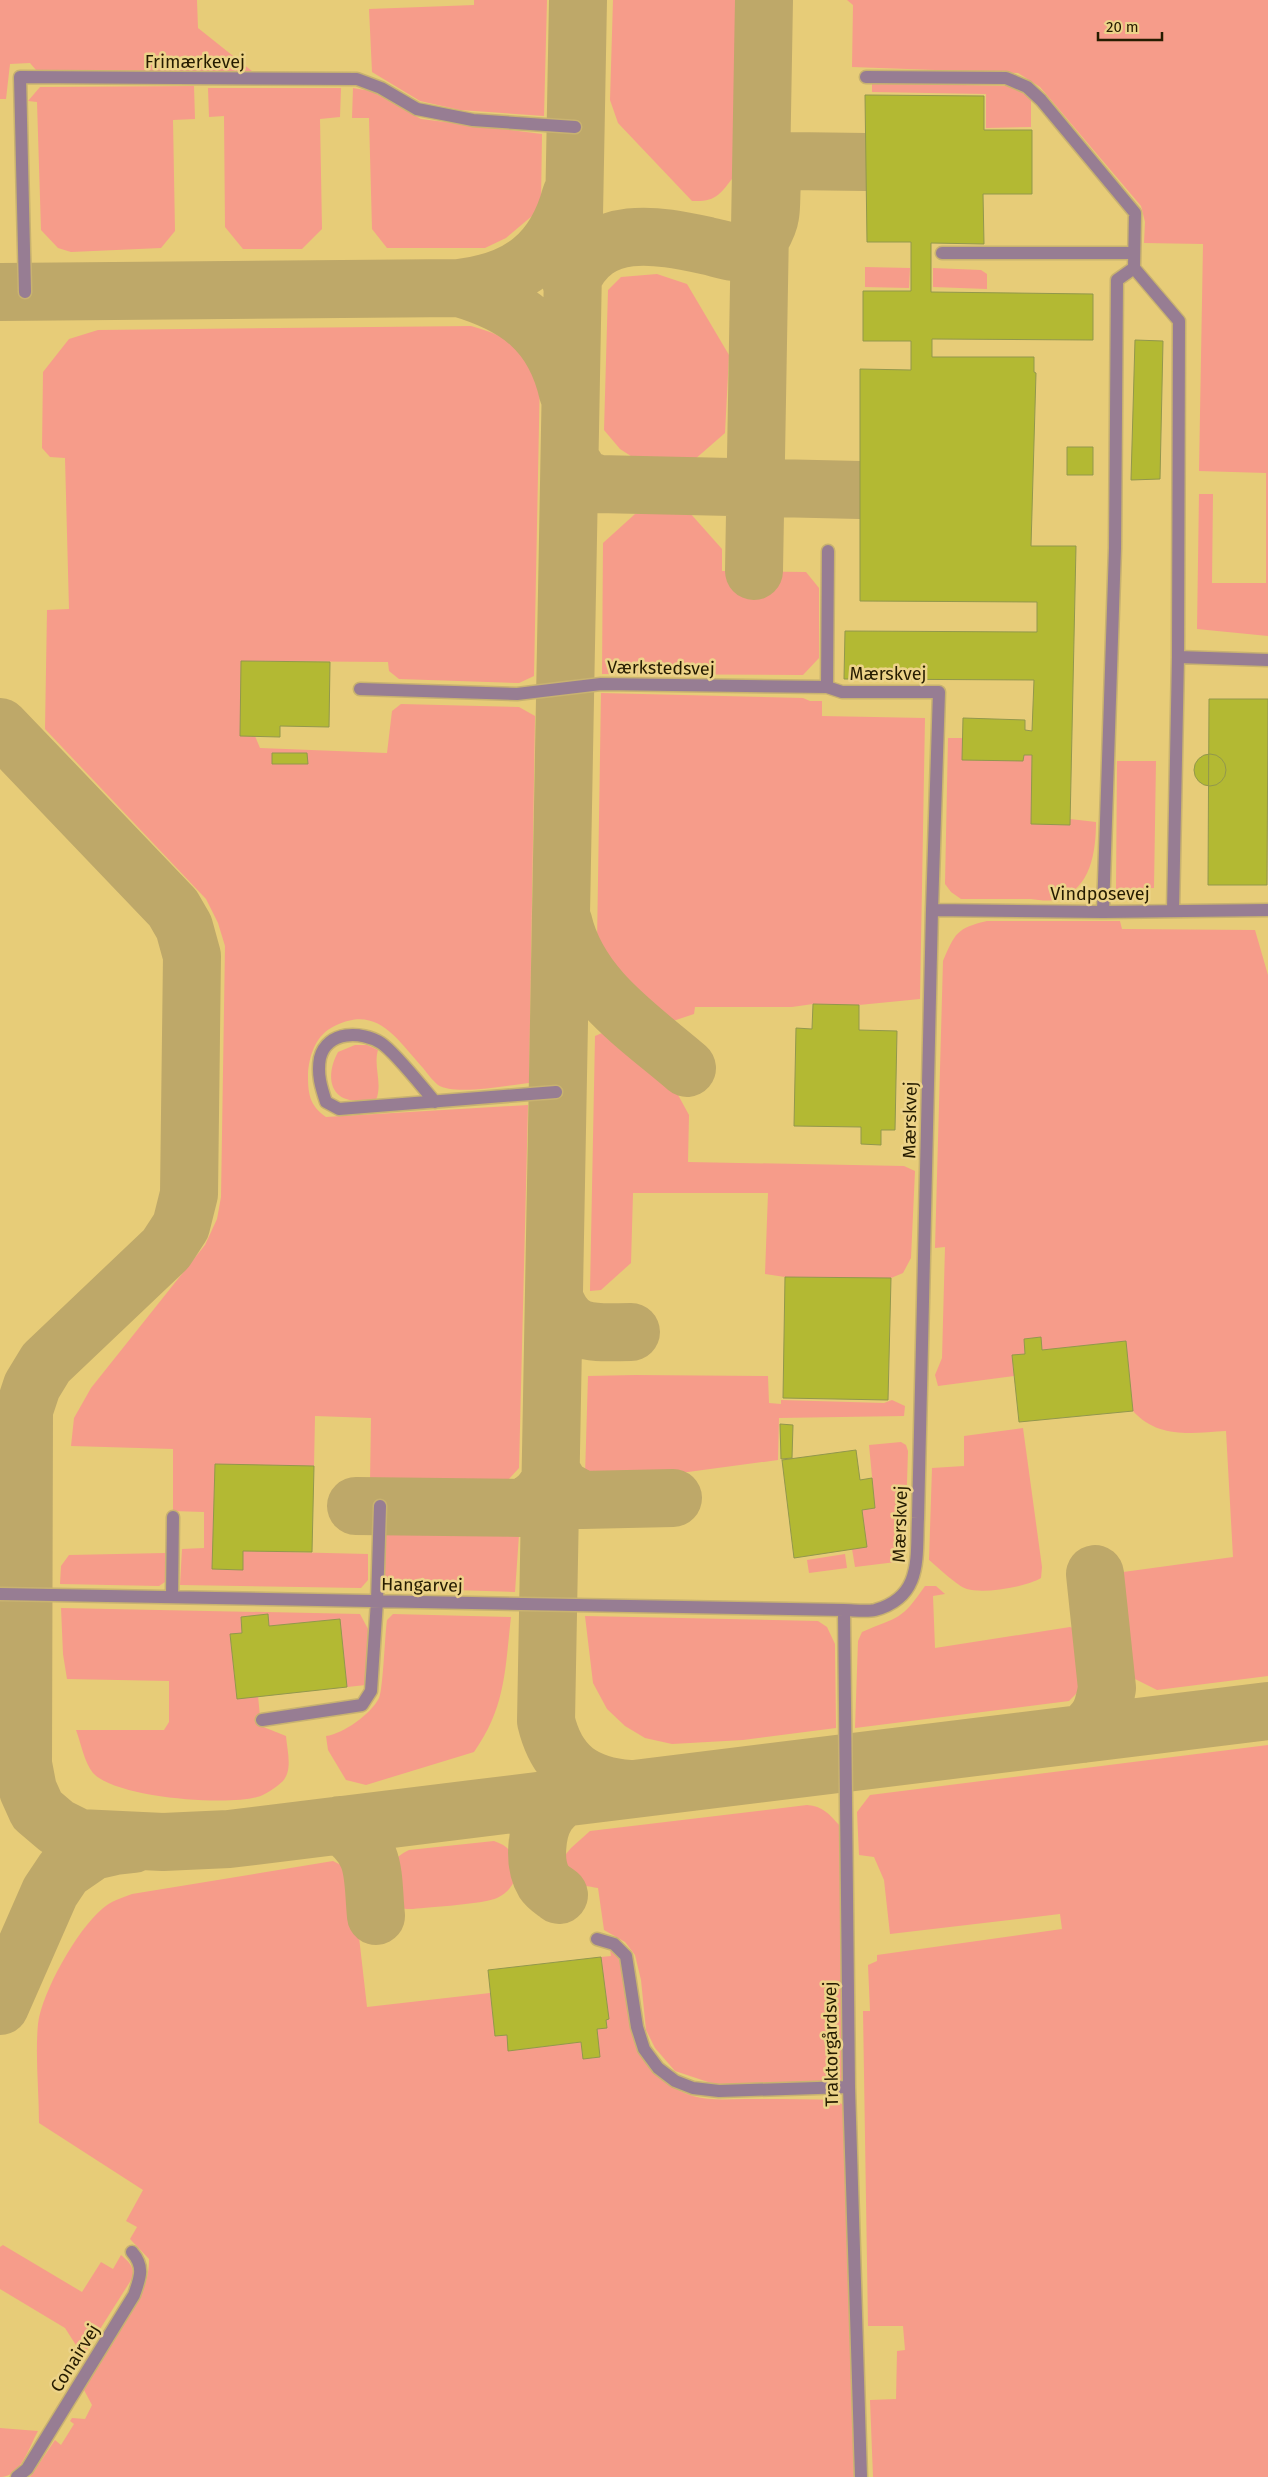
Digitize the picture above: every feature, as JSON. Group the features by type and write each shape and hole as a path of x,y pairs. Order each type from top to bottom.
{"lane":[{"name":"Frimærkevej","path":"25,292 20,77 357,79 381,88 417,109 473,120 575,127"},
{"path":"866,77 1006,78 1027,87 1041,100 1135,213 1134,268 1179,321 1178,657 1173,911"},
{"path":"942,253 1134,254"},
{"path":"1103,912 1116,548 1117,280 1134,268"},
{"path":"827,687 828,551"},
{"path":"1178,657 1268,660"},
{"name":"Værkstedsvej","path":"360,689 517,694 602,684 827,687"},
{"name":"Mærskvej","path":"827,687 842,692 939,692 916,1574 899,1599 874,1610 844,1610"},
{"name":"Vindposevej","path":"932,910 1268,911"},
{"path":"435,1102 384,1044 368,1035 347,1034 331,1043 320,1056 319,1081 326,1102 339,1108 435,1102 556,1092"},
{"path":"262,1720 362,1705 371,1691 377,1601 380,1506"},
{"path":"172,1598 173,1517"},
{"name":"Hangarvej","path":"0,1594 844,1610"},
{"name":"Traktorgårdsvej","path":"844,1610 849,2088 861,2477"},
{"path":"597,1939 614,1944 626,1956 637,2027 644,2049 658,2068 675,2081 693,2088 719,2090 849,2088"},
{"name":"Conairvej","path":"17,2477 27,2469 134,2296 142,2272 139,2260 132,2252"}],"shaded area":[{"path":"0,0 1268,0 1268,2477 0,2477"},
{"path":"0,0 197,0 198,28 257,75 36,70 30,63 10,64 6,99 0,99"},
{"path":"474,0 547,0 544,116 460,110 420,101 372,72 369,9 474,5"},
{"path":"613,0 739,0 735,175 721,192 713,198 692,201 618,123 610,100"},
{"path":"847,0 1268,0 1268,636 1197,629 1199,494 1213,494 1212,583 1266,583 1266,473 1199,471 1203,244 1144,243 1145,222 1141,206 1040,87 1018,73 852,67 853,5"},
{"path":"872,83 1008,86 1031,97 1031,127 986,128 986,94 872,92"},
{"path":"194,86 195,119 173,120 175,231 161,248 71,252 58,248 41,230 37,102 28,101 40,87"},
{"path":"208,88 341,88 340,117 320,119 322,229 302,249 243,249 225,227 224,116 209,117"},
{"path":"353,88 371,91 421,119 542,134 541,202 532,216 506,238 485,248 387,248 372,229 369,118 352,118"},
{"path":"865,267 910,268 909,288 865,287"},
{"path":"933,268 981,270 987,274 987,289 933,287"},
{"path":"657,274 687,284 729,355 725,433 694,460 634,458 620,449 604,430 608,290 621,277"},
{"path":"471,326 493,333 510,342 533,364 540,374 534,676 519,683 399,679 389,671 388,662 241,661 240,736 255,736 260,748 387,753 392,711 401,704 519,707 535,716 529,1083 469,1090 456,1090 438,1085 393,1035 373,1021 360,1019 347,1021 325,1032 311,1054 308,1074 308,1087 313,1103 326,1117 528,1105 519,1468 508,1480 370,1482 371,1418 315,1416 314,1466 215,1465 212,1569 243,1570 243,1551 368,1554 368,1580 361,1588 180,1585 182,1549 204,1548 204,1512 173,1511 173,1449 71,1446 74,1418 91,1388 205,1245 217,1219 221,1197 225,946 218,923 206,899 45,729 47,610 69,609 65,458 50,457 42,448 43,372 69,339 98,330"},
{"path":"690,513 722,549 722,571 806,572 819,588 819,658 803,675 602,674 603,543 635,514"},
{"path":"601,693 803,698 810,701 822,701 822,716 925,718 920,999 859,1005 813,1004 792,1007 695,1007 694,1014 673,1021 609,966 597,943"},
{"path":"948,738 963,738 963,760 1023,761 1024,755 1032,755 1031,824 1069,825 1070,819 1096,822 1093,856 1085,878 1078,887 1069,894 1048,901 1031,899 961,899 951,892 945,884"},
{"path":"1117,761 1156,761 1154,888 1116,889"},
{"path":"987,921 1120,921 1122,929 1255,930 1268,975 1268,1676 1157,1690 1133,1678 1124,1657 1116,1573 1233,1557 1226,1431 1188,1433 1164,1430 1143,1420 1133,1411 1126,1341 1042,1350 1041,1337 1024,1339 1025,1354 1012,1355 1014,1376 938,1386 935,1375 942,1358 945,1247 935,1248 943,961 958,933 969,926"},
{"path":"609,1030 677,1093 689,1115 688,1162 904,1166 915,1171 911,1258 903,1273 891,1278 785,1277 765,1274 768,1193 633,1193 631,1263 601,1290 590,1291 595,1036"},
{"path":"355,1045 367,1045 378,1050 379,1087 376,1100 348,1100 340,1096 331,1081 333,1063 338,1052"},
{"path":"588,1376 768,1376 769,1403 781,1404 781,1400 884,1403 892,1400 905,1406 904,1416 779,1418 778,1460 673,1474 585,1475"},
{"path":"1023,1428 1042,1567 1041,1578 1005,1589 984,1591 967,1589 953,1581 929,1560 932,1468 964,1466 964,1436"},
{"path":"901,1442 906,1445 908,1451 905,1546 896,1562 855,1567 852,1549 867,1547 862,1510 875,1508 869,1445"},
{"path":"385,1533 519,1535 515,1592 391,1588 384,1576"},
{"path":"165,1553 165,1582 159,1586 60,1584 61,1566 69,1555"},
{"path":"845,1554 847,1568 809,1573 807,1560"},
{"path":"925,1586 936,1586 945,1594 933,1596 935,1648 1070,1627 1081,1631 1089,1639 1093,1653 1087,1683 1069,1701 855,1728 858,1641 862,1632 892,1620 904,1612"},
{"path":"61,1608 360,1614 368,1629 366,1685 347,1687 340,1619 269,1626 268,1614 241,1617 242,1633 230,1634 237,1698 258,1696 261,1726 286,1736 289,1765 283,1781 260,1796 242,1800 222,1801 172,1798 124,1789 105,1782 93,1773 85,1758 76,1730 164,1730 169,1722 169,1681 67,1679 63,1654"},
{"path":"393,1614 511,1617 505,1671 498,1703 492,1719 485,1735 474,1752 366,1785 346,1780 328,1750 326,1736 348,1727 363,1717 379,1698 382,1684 387,1620"},
{"path":"585,1616 818,1621 827,1627 835,1644 836,1728 743,1740 672,1744 645,1738 625,1726 607,1709 593,1683"},
{"path":"1268,1745 1268,2477 873,2477 870,2400 896,2399 897,2351 905,2350 903,2326 868,2326 863,2011 870,2011 868,1965 877,1961 877,1955 1062,1929 1060,1914 890,1934 884,1880 874,1857 859,1855 857,1812 870,1795"},
{"path":"807,1805 822,1809 840,1826 842,2082 714,2084 675,2071 655,2048 646,2030 641,1980 635,1955 625,1942 604,1930 598,1888 578,1884 569,1878 562,1867 561,1860 590,1831"},
{"path":"494,1841 502,1844 513,1855 517,1870 515,1880 510,1889 497,1898 481,1902 413,1909 401,1908 393,1901 388,1889 389,1870 394,1860 403,1853 409,1850"},
{"path":"333,1861 345,1867 352,1876 367,2007 490,1993 495,2036 507,2035 509,2051 581,2042 583,2059 600,2057 597,2029 607,2028 606,2020 609,2019 601,1957 611,1956 610,1949 613,1949 619,1959 627,1982 640,2053 651,2069 666,2083 684,2093 706,2099 837,2100 843,2105 854,2477 30,2477 55,2440 61,2445 74,2424 70,2421 72,2418 85,2419 92,2405 84,2390 141,2293 147,2279 149,2264 149,2259 130,2239 137,2227 126,2221 143,2190 39,2123 38,2024 46,1995 53,1979 82,1931 105,1906 120,1898 132,1894"},
{"path":"3,2245 82,2292 101,2262 113,2269 121,2255 130,2264 133,2270 133,2277 83,2356 65,2328 0,2289 0,2247"},
{"path":"0,2428 38,2431 19,2467 7,2476 0,2477"}],"building":[{"path":"865,95 984,96 984,130 1032,130 1032,194 983,194 984,244 931,243 931,292 1093,294 1093,340 932,339 932,357 1034,357 1034,372 1036,373 1031,546 1076,546 1070,825 1031,824 1032,755 1024,755 1023,761 962,760 963,718 1025,720 1025,730 1032,731 1034,680 844,679 845,631 1037,632 1037,602 860,601 860,369 911,370 911,341 863,341 863,291 911,291 911,242 867,242"},
{"path":"1135,340 1163,341 1160,479 1131,480"},
{"path":"1067,447 1093,447 1093,475 1067,475"},
{"path":"241,661 330,662 329,727 280,726 280,737 240,736"},
{"path":"1209,699 1268,699 1267,885 1208,885"},
{"path":"272,753 307,753 308,764 272,764"},
{"path":"1210,754 1216,755 1221,759 1225,764 1225,776 1221,781 1216,785 1210,786 1204,785 1199,781 1195,776 1194,770 1195,764 1199,759 1204,755"},
{"path":"813,1004 859,1005 859,1030 897,1031 895,1130 881,1130 881,1145 861,1144 861,1127 794,1126 796,1028 812,1029"},
{"path":"785,1277 891,1278 888,1400 783,1398"},
{"path":"1041,1337 1042,1350 1126,1341 1133,1411 1019,1422 1012,1355 1025,1354 1024,1339"},
{"path":"780,1424 793,1425 792,1458 781,1459"},
{"path":"856,1450 860,1480 872,1478 875,1508 862,1510 867,1547 794,1558 782,1460"},
{"path":"215,1464 314,1466 312,1552 243,1551 243,1570 212,1569"},
{"path":"268,1614 269,1626 340,1619 347,1687 237,1699 230,1634 242,1633 241,1617"},
{"path":"601,1957 609,2019 606,2020 607,2028 597,2029 600,2057 583,2059 581,2042 508,2051 507,2035 495,2036 488,1970"}],"taxiway":[{"path":"578,0 546,1721 557,1750 565,1762 575,1771 599,1783 629,1789"},
{"path":"754,571 764,0"},
{"path":"571,282 582,263 596,250 612,241 630,237 669,239 734,252 750,251 757,245 767,225 771,208 772,183 777,169 782,164 790,161 866,162"},
{"path":"0,292 459,288 500,279 532,261 544,249 555,233 564,216 571,195"},
{"path":"459,288 499,303 515,312 530,324 543,337 553,353 562,371 568,393"},
{"path":"570,459 582,478 598,484 860,490"},
{"path":"0,727 173,908 184,927 192,956 189,1194 181,1226 166,1249 46,1363 32,1386 24,1410 23,1764 28,1790 37,1810 57,1827 79,1838 163,1842 229,1839 1268,1711"},
{"path":"563,921 571,945 582,966 612,1004 687,1068"},
{"path":"554,1297 567,1320 575,1326 595,1332 631,1332"},
{"path":"551,1471 561,1488 582,1500 673,1498"},
{"path":"356,1506 522,1508 540,1496 551,1478"},
{"path":"1082,1734 1100,1714 1107,1688 1095,1574"},
{"path":"559,1895 544,1882 538,1866 537,1848 543,1821 563,1797"},
{"path":"340,1825 352,1834 367,1854 373,1876 376,1916"},
{"path":"0,2006 50,1892 64,1871 93,1851 133,1844"}]}
